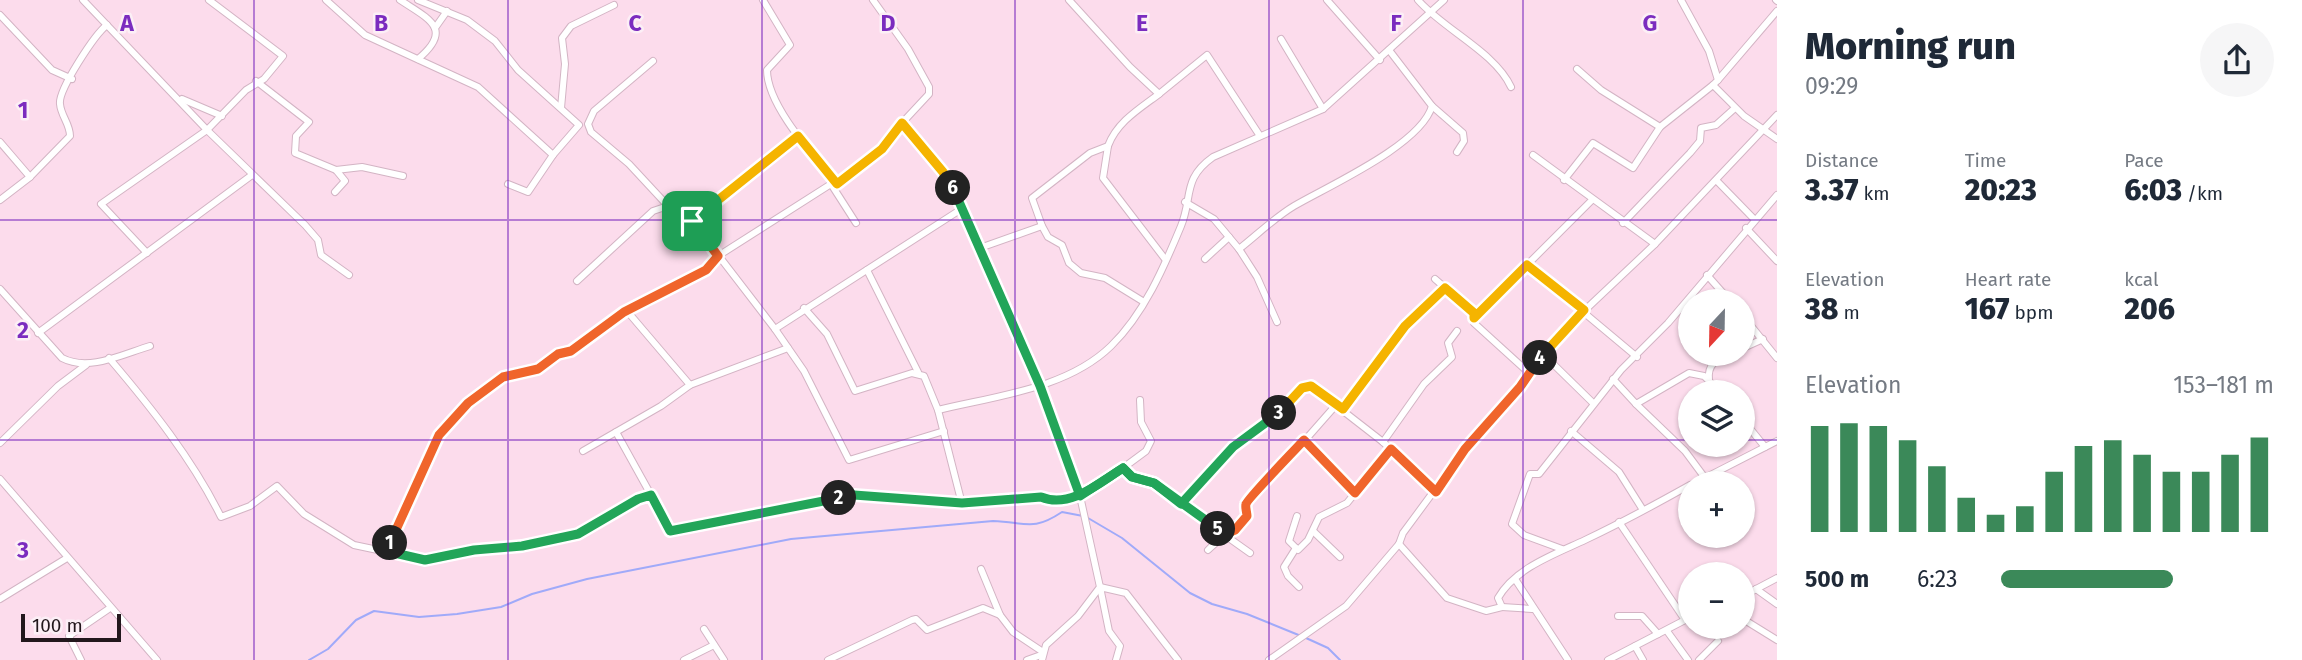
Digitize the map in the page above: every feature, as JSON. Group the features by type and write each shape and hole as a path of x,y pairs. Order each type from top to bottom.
{"street":[{"path":"83,0 207,130 305,225 318,240 321,255 349,275"},
{"path":"147,253 101,204 207,130 256,81 264,79 283,56 209,0"},
{"path":"326,0 365,35 478,87 553,155"},
{"path":"400,0 436,28"},
{"path":"763,0 789,40 788,49 767,71 767,78 798,136 834,184 856,223"},
{"path":"386,551 439,435 468,403 503,377 538,369 558,354 571,351 627,311 706,270 718,256 834,184 882,149 924,100 929,87 908,49 873,0"},
{"path":"1069,0 1130,67 1159,94"},
{"path":"1327,0 1380,60"},
{"path":"1418,0 1483,56 1511,88"},
{"path":"938,410 1040,386 1079,367 1111,347 1144,302 1185,215 1185,202 1198,169 1213,157 1323,109 1444,0"},
{"path":"1681,0 1709,51 1716,83 1735,108 1761,130 1777,139"},
{"path":"417,11 420,1 467,20 495,41 519,70 579,125"},
{"path":"561,108 565,64 562,38 571,26 614,5"},
{"path":"418,59 435,43 436,28 447,11"},
{"path":"1564,180 1593,143 1633,167 1660,127 1716,83 1777,11"},
{"path":"0,15 52,70 72,79"},
{"path":"0,200 30,177 70,135 60,104 91,43 107,25"},
{"path":"1280,39 1323,109"},
{"path":"1389,50 1432,106 1462,133 1464,141 1457,152"},
{"path":"1165,259 1103,178 1108,146 1113,134 1126,119 1207,54 1260,136"},
{"path":"653,61 594,111 588,124 591,132 629,164 668,206 692,221 804,371 849,460 944,431"},
{"path":"1577,69 1601,90 1660,127"},
{"path":"256,81 309,122 296,136 295,153 336,170 345,181 335,192"},
{"path":"177,97 222,116"},
{"path":"1239,249 1291,208 1391,150 1430,115 1432,106"},
{"path":"1623,223 1700,141 1701,128 1716,125 1735,108"},
{"path":"1269,660 1346,606 1399,544 1416,514 1436,492 1465,449 1520,387 1543,354 1584,310 1717,181 1777,115"},
{"path":"902,123 943,172 963,208 977,249 1040,386 1080,496 1109,631 1120,646 1116,660"},
{"path":"508,184 528,192 553,155 579,125 588,124"},
{"path":"692,221 798,136"},
{"path":"0,142 30,177"},
{"path":"1108,146 1084,158 1032,198 1048,237 1062,245 1069,263 1081,273 1105,278 1144,302"},
{"path":"1533,155 1655,244"},
{"path":"336,170 362,167 403,176"},
{"path":"38,333 252,175"},
{"path":"1717,181 1754,219"},
{"path":"1562,549 1524,535 1512,524 1530,474 1539,474 1613,379 1637,357 1777,195"},
{"path":"1474,318 1592,200"},
{"path":"1185,202 1214,219 1239,249 1257,276 1277,322"},
{"path":"577,281 653,211 668,206"},
{"path":"775,329 963,208"},
{"path":"977,249 1042,226"},
{"path":"1746,228 1777,261"},
{"path":"1205,259 1228,237"},
{"path":"1527,265 1637,357"},
{"path":"867,270 918,372 924,376 938,410 962,503"},
{"path":"1707,275 1719,289"},
{"path":"1435,279 1474,313 1474,323 1497,347 1528,372"},
{"path":"1343,409 1405,326 1445,288"},
{"path":"0,289 62,358 86,365"},
{"path":"804,308 827,334 855,391 918,372"},
{"path":"627,311 690,386"},
{"path":"1384,442 1424,384 1451,357 1448,343 1457,331"},
{"path":"1755,331 1777,358"},
{"path":"1755,342 1762,339"},
{"path":"0,443 58,386 86,365 150,346"},
{"path":"583,451 690,386 788,348"},
{"path":"1543,354 1593,403"},
{"path":"109,358 175,443 209,492 221,517 250,506 277,486 304,514 354,545 376,552 386,551 425,560 474,550 522,546 578,534 638,499 651,495"},
{"path":"1636,404 1706,366"},
{"path":"1691,373 1709,380 1711,366"},
{"path":"1613,379 1685,451 1700,471"},
{"path":"1181,504 1233,447 1275,416 1302,388 1311,386 1321,391 1384,442 1436,492"},
{"path":"616,432 670,531 854,495 962,503 1041,497 1051,501 1080,496 1146,451 1151,440 1141,422 1140,400"},
{"path":"1208,550 1225,534 1235,530 1247,516 1245,505 1252,494 1277,472 1336,405"},
{"path":"1571,431 1619,472 1643,510"},
{"path":"1755,435 1765,447"},
{"path":"1304,440 1355,493"},
{"path":"1719,471 1777,441"},
{"path":"1296,548 1298,550 1313,531 1319,517 1347,503 1391,449"},
{"path":"1123,468 1132,477 1154,483 1250,553"},
{"path":"0,480 158,660"},
{"path":"1502,607 1498,598 1515,579 1562,549 1678,492"},
{"path":"1296,548 1289,541 1297,516"},
{"path":"1619,522 1678,606"},
{"path":"1313,531 1340,557"},
{"path":"1399,544 1447,598 1486,611 1502,607 1532,609"},
{"path":"1296,548 1284,567 1298,587"},
{"path":"0,599 67,558"},
{"path":"981,569 1000,615 1013,632 1042,656"},
{"path":"1777,578 1756,589 1777,604"},
{"path":"1515,579 1532,609 1568,660"},
{"path":"1027,660 1042,656 1100,587"},
{"path":"1100,587 1126,593 1178,660"},
{"path":"81,660 69,636 110,608"},
{"path":"828,660 845,657 912,620 916,619 927,629 982,608 1000,615"},
{"path":"1618,617 1643,616 1658,634"},
{"path":"1608,660 1678,625"},
{"path":"1755,626 1777,640"},
{"path":"704,629 724,660"},
{"path":"1667,631 1688,660"},
{"path":"1699,660 1718,641"},
{"path":"684,660 714,645"},
{"path":"1635,646 1643,660"},
{"path":"1682,650 1693,660"}],"waterway":[{"path":"309,660 328,649 356,620 374,611 419,617 501,607 532,594 587,579 791,539 993,521 1036,524 1062,512 1083,516"},
{"path":"1088,518 1122,538 1190,593 1212,604 1247,614 1301,636"},
{"path":"1306,638 1328,648 1340,660"}],"route":[{"path":"692,221 718,256 706,270 648,303 624,312 571,351 558,354 538,369 503,377 468,403 439,435 386,551 425,560 474,550 522,546 578,534 638,499 651,495 670,531 854,495 962,503 1041,497 1051,501 1080,496 1123,468 1132,477 1154,483 1181,504 1233,447 1254,434 1302,388 1311,386 1321,391 1331,402 1343,409 1405,326 1445,288 1474,313 1474,318 1527,265 1584,310 1531,368 1520,387 1465,449 1436,492 1391,449 1355,493 1304,440 1277,472 1252,494 1245,505 1247,516 1235,530 1225,534 1181,504 1154,483 1132,477 1123,468 1080,496 1040,386 977,249 963,208 943,172 902,123 882,149 837,184 798,136 692,221"}]}
